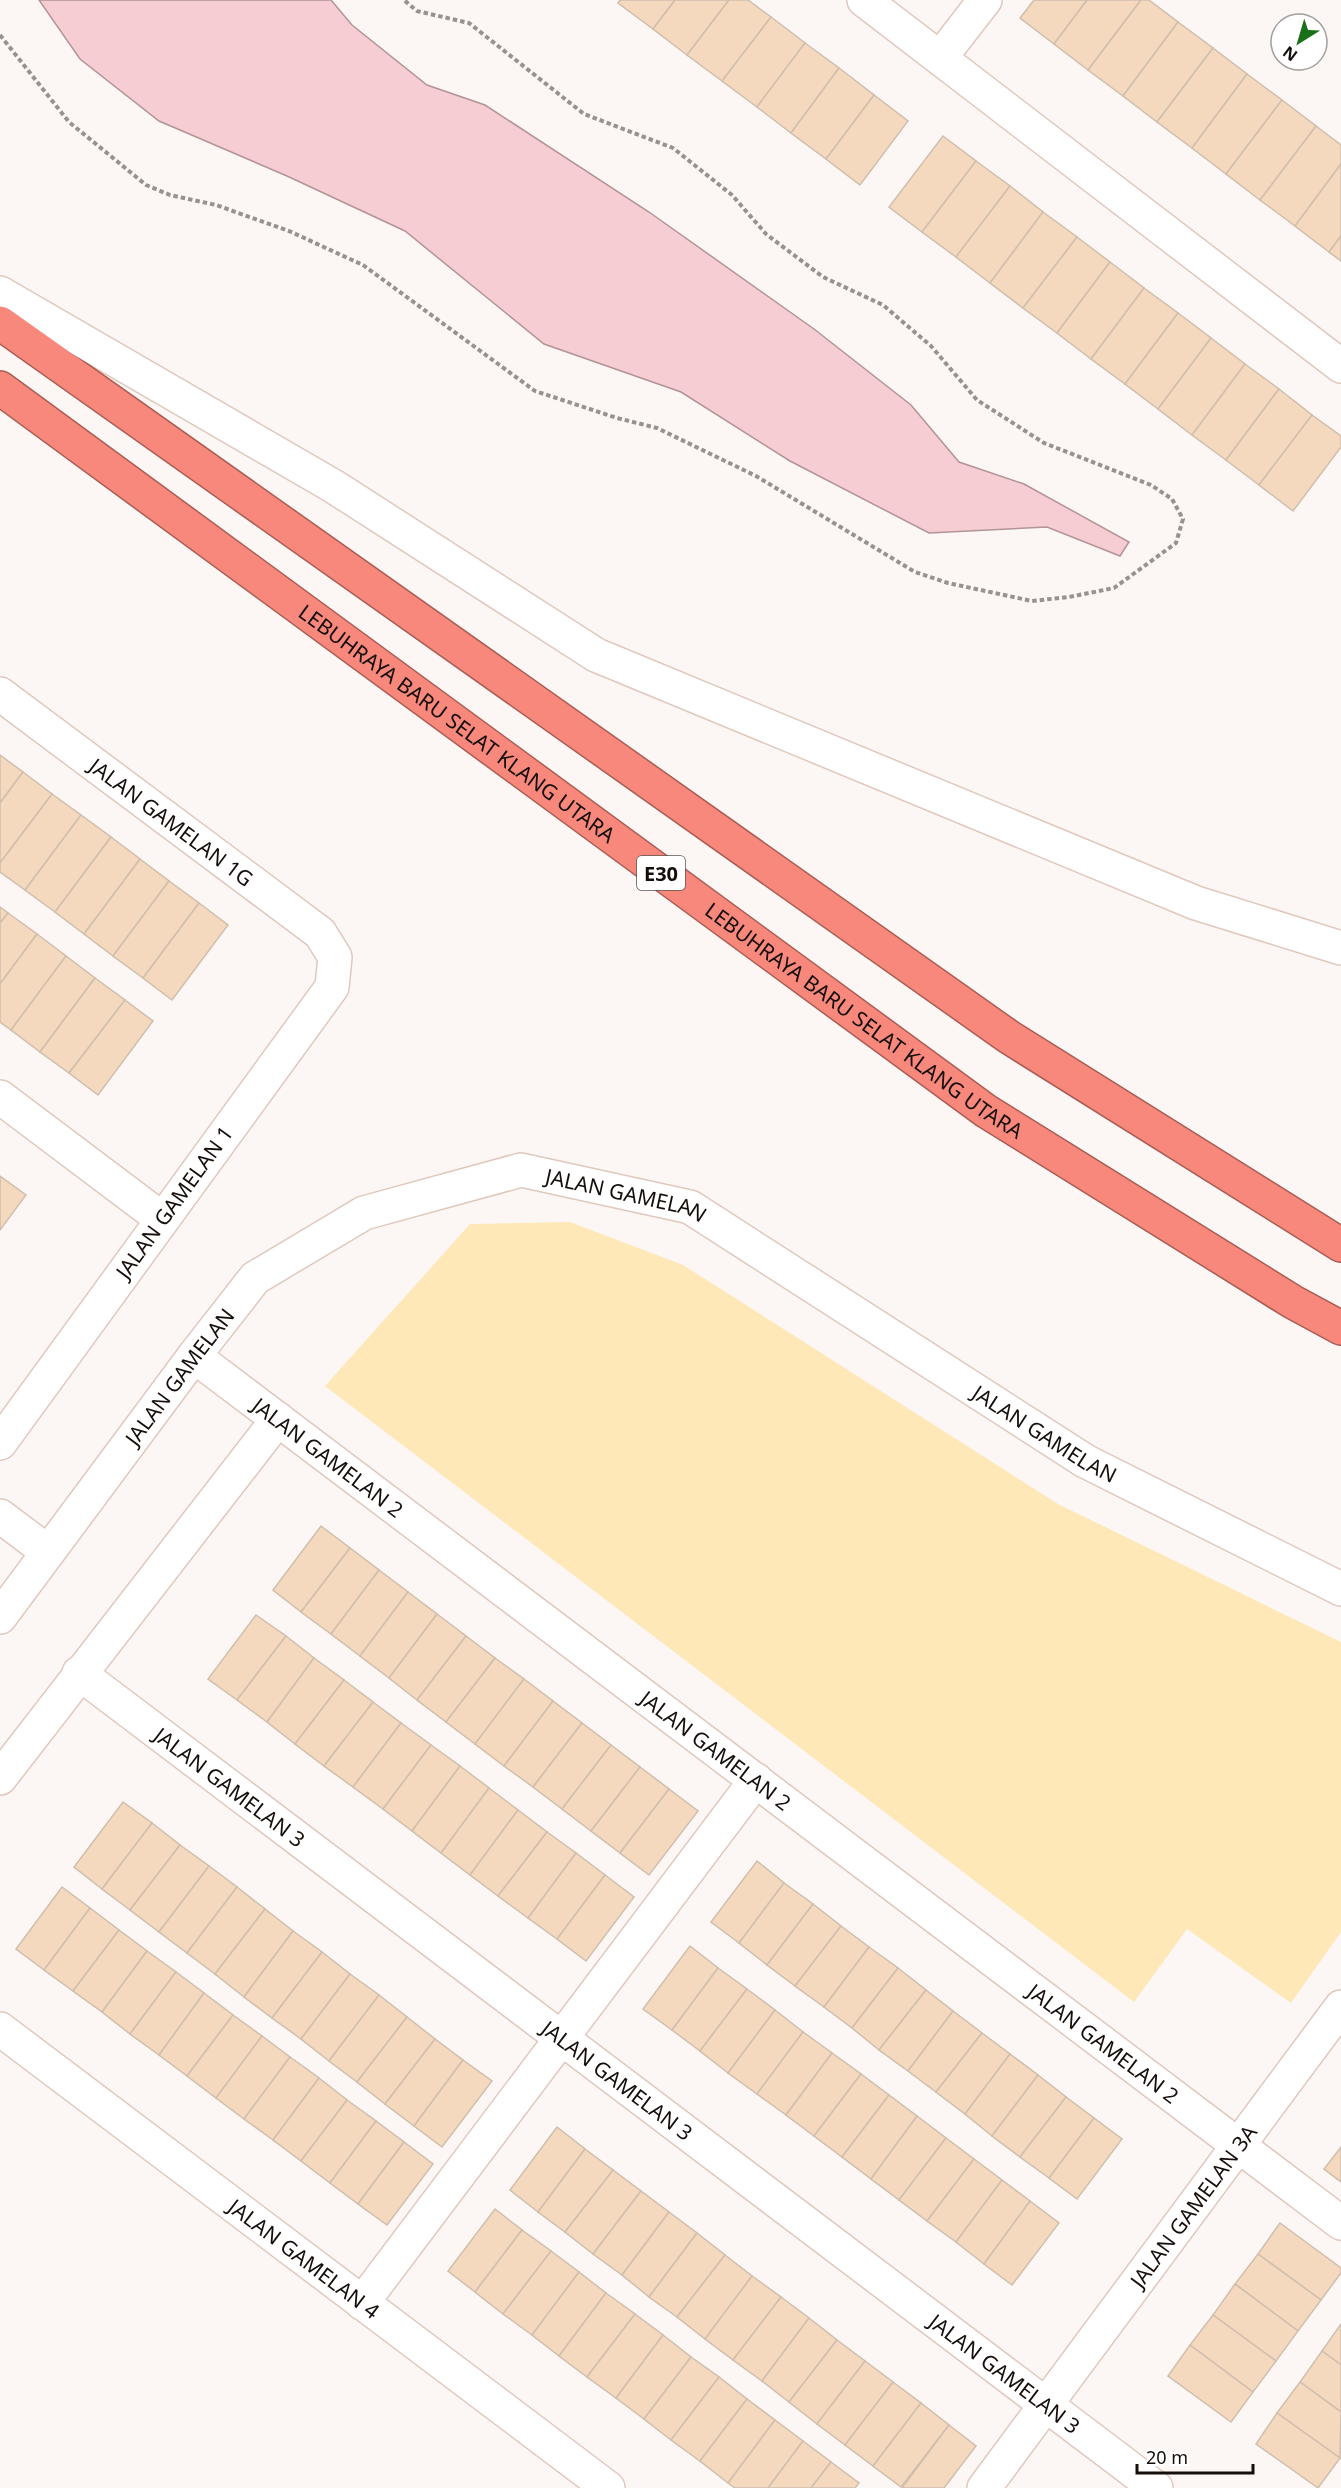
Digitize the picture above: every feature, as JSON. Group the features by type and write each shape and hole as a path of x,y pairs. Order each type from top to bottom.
{"highway":[{"path":"0,323 1009,1037 1341,1245"},
{"name":"LEBUHRAYA BARU SELAT KLANG UTARA","path":"0,388 986,1111 1293,1302 1341,1328"}],"street":[{"path":"864,0 1341,366"},
{"path":"940,58 985,0"},
{"path":"0,293 333,486 596,655 1196,903 1341,948"},
{"name":"JALAN GAMELAN 1G","path":"0,694 320,933 335,957"},
{"name":"JALAN GAMELAN 1","path":"0,1443 332,987 335,957"},
{"path":"0,1097 162,1219"},
{"name":"JALAN GAMELAN","path":"0,1617 194,1356 255,1278 364,1214 521,1170 690,1207 1085,1461 1341,1589"},
{"name":"JALAN GAMELAN 2","path":"194,1356 1341,2223"},
{"path":"0,1778 79,1673 278,1419"},
{"path":"0,1516 48,1552"},
{"name":"JALAN GAMELAN 3","path":"79,1673 1156,2488"},
{"path":"362,2303 756,1780"},
{"name":"JALAN GAMELAN 3A","path":"984,2488 1341,2007"},
{"name":"JALAN GAMELAN 4","path":"0,2030 608,2488"}],"path":[{"path":"0,35 69,122 146,185 170,195 216,205 289,231 363,265 534,391 616,418 657,428 756,476 915,573 948,583 1032,601 1069,597 1114,588 1176,543 1183,519 1172,499 1151,485 1044,443 977,400 931,346 883,305 823,277 766,234 732,195 673,148 584,114 469,23 417,11 404,0"}],"shaded area":[{"path":"39,0 331,0 352,25 427,85 485,105 649,212 814,329 911,405 959,462 1024,484 1129,542 1120,556 1047,527 929,533 790,461 681,392 544,344 405,231 287,176 159,121 80,59"},
{"path":"570,1222 683,1265 1058,1504 1341,1642 1341,1932 1291,2003 1187,1929 1134,2002 325,1386 470,1224"}],"building":[{"path":"620,0 675,0 653,29 618,3"},
{"path":"675,0 729,0 687,55 653,29"},
{"path":"729,0 748,0 771,17 722,81 687,55"},
{"path":"1034,0 1087,0 1054,44 1020,18"},
{"path":"1087,0 1141,0 1088,70 1054,44"},
{"path":"1141,0 1149,0 1178,22 1123,96 1088,70"},
{"path":"771,17 805,43 757,107 722,81"},
{"path":"1178,22 1213,48 1157,122 1123,96"},
{"path":"805,43 839,68 791,133 757,107"},
{"path":"1213,48 1247,74 1192,148 1157,122"},
{"path":"839,68 874,95 826,159 791,133"},
{"path":"1247,74 1282,100 1226,174 1192,148"},
{"path":"874,95 908,121 860,185 826,159"},
{"path":"1282,100 1316,126 1260,200 1226,174"},
{"path":"1316,126 1341,145 1341,164 1295,226 1260,200"},
{"path":"943,136 976,161 922,232 889,207"},
{"path":"976,161 1010,186 956,257 922,232"},
{"path":"1341,164 1341,236 1329,252 1295,226"},
{"path":"1010,186 1043,212 990,283 956,257"},
{"path":"1043,212 1077,237 1023,308 990,283"},
{"path":"1341,236 1341,261 1329,252"},
{"path":"1077,237 1110,262 1057,333 1023,308"},
{"path":"1110,262 1144,288 1091,359 1057,333"},
{"path":"1144,288 1178,313 1125,384 1091,359"},
{"path":"1178,313 1211,338 1158,409 1125,384"},
{"path":"1211,338 1245,364 1192,435 1158,409"},
{"path":"1245,364 1279,389 1226,460 1192,435"},
{"path":"1279,389 1312,415 1259,485 1226,460"},
{"path":"1312,415 1341,436 1341,447 1293,511 1259,485"},
{"path":"0,755 23,772 0,803"},
{"path":"23,772 52,794 0,863 0,803"},
{"path":"52,794 81,815 25,890 0,872 0,863"},
{"path":"81,815 111,837 55,912 25,890"},
{"path":"111,837 140,859 84,934 55,912"},
{"path":"140,859 169,881 113,956 84,934"},
{"path":"169,881 199,903 143,978 113,956"},
{"path":"199,903 228,925 172,1000 143,978"},
{"path":"0,907 8,913 0,923"},
{"path":"8,913 37,934 0,984 0,923"},
{"path":"37,934 66,956 11,1030 0,1022 0,984"},
{"path":"66,956 95,978 40,1052 11,1030"},
{"path":"95,978 125,1000 69,1073 40,1052"},
{"path":"125,1000 153,1021 98,1095 69,1073"},
{"path":"0,1176 26,1195 0,1230"},
{"path":"321,1526 350,1548 301,1612 273,1590"},
{"path":"350,1548 379,1570 331,1634 301,1612"},
{"path":"379,1570 408,1592 360,1656 331,1634"},
{"path":"408,1592 437,1614 389,1678 360,1656"},
{"path":"437,1614 466,1636 417,1700 389,1678"},
{"path":"256,1615 286,1636 237,1700 208,1679"},
{"path":"286,1636 314,1658 267,1722 237,1700"},
{"path":"466,1636 495,1658 446,1722 417,1700"},
{"path":"314,1658 344,1680 295,1744 267,1722"},
{"path":"495,1658 524,1679 475,1744 446,1722"},
{"path":"524,1679 553,1701 504,1766 475,1744"},
{"path":"344,1680 373,1702 324,1766 295,1744"},
{"path":"553,1701 582,1723 533,1787 504,1766"},
{"path":"373,1702 401,1723 353,1787 324,1766"},
{"path":"401,1723 431,1745 383,1809 353,1787"},
{"path":"582,1723 611,1745 562,1809 533,1787"},
{"path":"431,1745 460,1766 412,1831 383,1809"},
{"path":"611,1745 640,1767 591,1831 562,1809"},
{"path":"460,1766 489,1788 441,1853 412,1831"},
{"path":"640,1767 669,1789 620,1853 591,1831"},
{"path":"489,1788 518,1810 470,1875 441,1853"},
{"path":"669,1789 698,1811 649,1875 620,1853"},
{"path":"123,1802 152,1823 102,1889 74,1867"},
{"path":"518,1810 547,1832 498,1896 470,1875"},
{"path":"152,1823 180,1845 130,1910 102,1889"},
{"path":"547,1832 576,1853 528,1918 498,1896"},
{"path":"180,1845 209,1866 159,1932 130,1910"},
{"path":"576,1853 605,1875 557,1939 528,1918"},
{"path":"757,1861 784,1883 739,1943 711,1922"},
{"path":"209,1866 237,1887 187,1953 159,1932"},
{"path":"605,1875 634,1897 586,1961 557,1939"},
{"path":"784,1883 813,1904 767,1965 739,1943"},
{"path":"62,1887 90,1908 44,1970 16,1949"},
{"path":"237,1887 265,1909 215,1974 187,1953"},
{"path":"813,1904 841,1926 795,1986 767,1965"},
{"path":"90,1908 119,1930 73,1991 44,1970"},
{"path":"265,1909 293,1931 244,1997 215,1974"},
{"path":"841,1926 869,1947 824,2007 795,1986"},
{"path":"119,1930 147,1951 102,2012 73,1991"},
{"path":"293,1931 322,1952 272,2018 244,1997"},
{"path":"690,1946 718,1968 672,2030 643,2009"},
{"path":"869,1947 898,1968 852,2028 824,2007"},
{"path":"147,1951 176,1972 130,2034 102,2012"},
{"path":"322,1952 350,1974 301,2039 272,2018"},
{"path":"718,1968 747,1989 700,2051 672,2030"},
{"path":"898,1968 926,1990 879,2050 852,2028"},
{"path":"176,1972 204,1993 159,2055 130,2034"},
{"path":"350,1974 379,1995 329,2061 301,2039"},
{"path":"747,1989 775,2010 728,2073 700,2051"},
{"path":"926,1990 953,2011 908,2071 879,2050"},
{"path":"204,1993 233,2015 187,2076 159,2055"},
{"path":"379,1995 407,2017 357,2082 329,2061"},
{"path":"775,2010 803,2032 757,2094 728,2073"},
{"path":"953,2011 982,2033 936,2092 908,2071"},
{"path":"233,2015 262,2036 216,2098 187,2076"},
{"path":"407,2017 435,2039 385,2104 357,2082"},
{"path":"803,2032 832,2053 786,2115 757,2094"},
{"path":"982,2033 1010,2054 965,2114 936,2092"},
{"path":"262,2036 290,2057 244,2119 216,2098"},
{"path":"435,2039 463,2060 414,2126 385,2104"},
{"path":"832,2053 861,2074 814,2136 786,2115"},
{"path":"1010,2054 1038,2075 992,2136 965,2114"},
{"path":"290,2057 319,2078 273,2140 244,2119"},
{"path":"463,2060 492,2081 442,2147 414,2126"},
{"path":"861,2074 889,2095 842,2157 814,2136"},
{"path":"1038,2075 1066,2097 1020,2157 992,2136"},
{"path":"319,2078 347,2100 301,2161 273,2140"},
{"path":"889,2095 917,2116 871,2179 842,2157"},
{"path":"1066,2097 1094,2118 1049,2178 1020,2157"},
{"path":"347,2100 376,2121 330,2183 301,2161"},
{"path":"917,2116 946,2138 899,2200 871,2179"},
{"path":"1094,2118 1122,2139 1077,2199 1049,2178"},
{"path":"376,2121 404,2142 358,2204 330,2183"},
{"path":"557,2127 585,2149 538,2212 510,2190"},
{"path":"946,2138 974,2159 927,2221 899,2200"},
{"path":"404,2142 433,2164 387,2225 358,2204"},
{"path":"1341,2147 1341,2182 1324,2169"},
{"path":"585,2149 613,2170 565,2232 538,2212"},
{"path":"974,2159 1002,2180 956,2242 927,2221"},
{"path":"613,2170 641,2191 593,2254 565,2232"},
{"path":"1002,2180 1030,2201 984,2264 956,2242"},
{"path":"641,2191 669,2212 622,2275 593,2254"},
{"path":"1030,2201 1059,2223 1012,2285 984,2264"},
{"path":"495,2209 522,2230 475,2292 448,2271"},
{"path":"669,2212 697,2233 649,2297 622,2275"},
{"path":"1280,2223 1341,2268 1341,2273 1321,2300 1258,2254"},
{"path":"522,2230 551,2251 503,2314 475,2292"},
{"path":"697,2233 725,2255 677,2317 649,2297"},
{"path":"551,2251 579,2272 532,2335 503,2314"},
{"path":"1258,2254 1321,2300 1298,2331 1235,2284"},
{"path":"725,2255 752,2276 705,2339 677,2317"},
{"path":"579,2272 606,2293 559,2356 532,2335"},
{"path":"752,2276 781,2297 733,2360 705,2339"},
{"path":"1235,2284 1298,2331 1276,2361 1213,2315"},
{"path":"606,2293 635,2314 587,2377 559,2356"},
{"path":"781,2297 809,2318 762,2381 733,2360"},
{"path":"635,2314 663,2335 616,2398 587,2377"},
{"path":"1213,2315 1276,2361 1253,2392 1190,2345"},
{"path":"809,2318 837,2340 789,2402 762,2381"},
{"path":"1341,2324 1341,2365 1322,2351"},
{"path":"663,2335 691,2357 644,2419 616,2398"},
{"path":"837,2340 865,2361 817,2424 789,2402"},
{"path":"1190,2345 1253,2392 1231,2422 1168,2376"},
{"path":"1322,2351 1341,2365 1341,2412 1300,2382"},
{"path":"691,2357 719,2377 671,2440 644,2419"},
{"path":"865,2361 893,2382 845,2445 817,2424"},
{"path":"719,2377 747,2399 700,2461 671,2440"},
{"path":"893,2382 921,2403 873,2466 845,2445"},
{"path":"1300,2382 1341,2412 1340,2458 1277,2413"},
{"path":"747,2399 775,2420 728,2483 700,2461"},
{"path":"921,2403 949,2425 901,2487 873,2466"},
{"path":"1277,2413 1340,2458 1318,2488 1256,2444"},
{"path":"775,2420 803,2441 768,2488 735,2488 728,2483"},
{"path":"949,2425 976,2446 944,2488 902,2488"},
{"path":"803,2441 831,2462 811,2488 768,2488"},
{"path":"831,2462 859,2483 855,2488 811,2488"}]}
